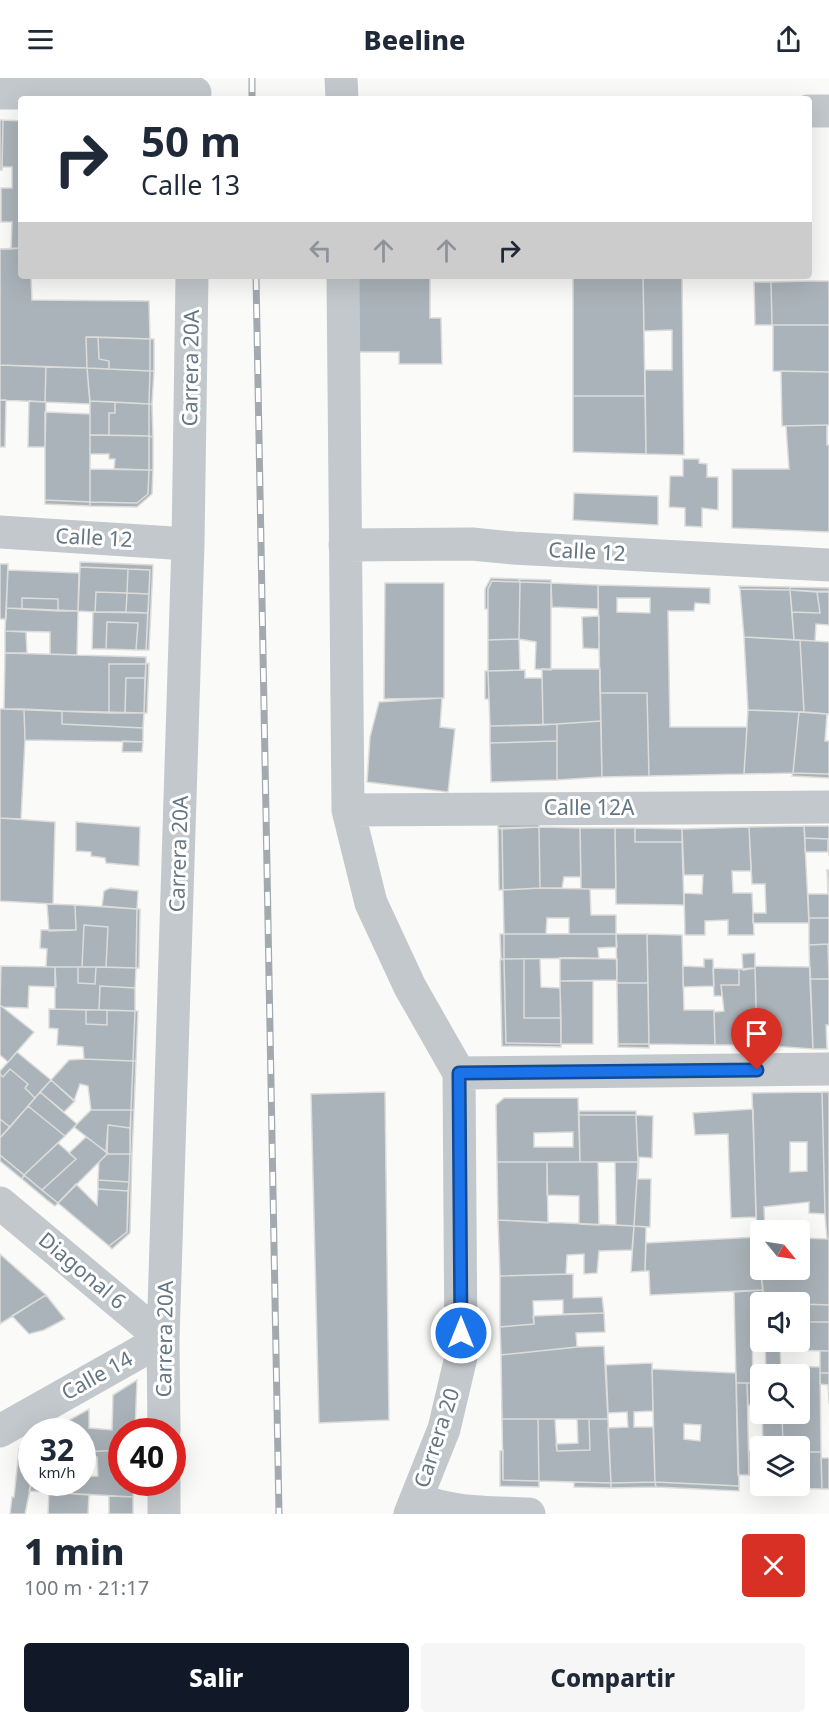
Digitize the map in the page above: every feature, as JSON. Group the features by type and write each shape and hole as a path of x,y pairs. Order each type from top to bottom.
{"street":[{"path":"341,78 342,96"},
{"path":"0,93 195,90"},
{"path":"812,111 829,111"},
{"name":"Carrera 20A","path":"164,1418 163,1339 188,544 192,279"},
{"path":"343,279 348,810 371,903 410,987 459,1073 829,1069"},
{"name":"Calle 12","path":"0,532 188,544"},
{"name":"Calle 12","path":"345,545 472,544 829,565"},
{"name":"Calle 12A","path":"348,810 829,807"},
{"name":"Carrera 20","path":"414,1506 444,1429 461,1356 459,1073"},
{"name":"Diagonal 6","path":"0,1203 163,1339"},
{"name":"Calle 14","path":"0,1431 163,1339"},
{"path":"164,1496 164,1514"},
{"path":"414,1506 427,1504 456,1511 529,1514"}],"building":[{"path":"0,120 3,120 2,170 0,170"},
{"path":"3,120 18,121 18,248 11,249 12,222 1,222 1,188 12,188 12,167 2,167"},
{"path":"18,248 18,279 31,279 32,300 149,301 150,339 86,337 87,368 0,365 0,249"},
{"path":"356,279 430,279 430,318 441,318 442,364 399,364 399,352 357,352"},
{"path":"573,279 643,279 645,396 573,396"},
{"path":"643,279 682,279 684,455 646,454 645,370 672,370 672,330 644,331"},
{"path":"829,281 829,325 772,325 771,282"},
{"path":"754,282 771,282 772,325 755,325"},
{"path":"773,325 829,325 829,372 773,371"},
{"path":"86,337 98,337 99,359 109,361 109,369 87,368"},
{"path":"98,337 150,339 150,371 109,369 109,361 99,359"},
{"path":"150,339 154,339 154,371 150,371"},
{"path":"0,365 46,367 45,402 0,400"},
{"path":"46,367 87,368 90,404 45,402"},
{"path":"87,368 150,371 149,404 90,401"},
{"path":"150,371 154,371 152,404 149,404"},
{"path":"781,371 829,372 829,425 782,426"},
{"path":"573,396 645,396 646,454 573,452"},
{"path":"0,400 6,400 5,447 0,447"},
{"path":"29,401 46,402 45,447 28,447"},
{"path":"90,401 115,402 115,413 109,413 109,435 90,435"},
{"path":"115,402 149,404 149,436 109,435 109,413 115,413"},
{"path":"149,404 152,404 153,437 149,436"},
{"path":"45,412 90,414 90,502 45,500"},
{"path":"827,425 829,532 732,528 732,469 789,469 786,426"},
{"path":"90,435 149,436 149,470 114,469 115,459 109,459 109,454 90,454"},
{"path":"149,436 153,437 153,470 149,470"},
{"path":"683,459 699,459 699,463 707,464 707,477 718,477 718,510 702,508 702,527 685,526 685,508 669,507 670,476 683,476"},
{"path":"90,469 149,470 148,494 137,503 90,502"},
{"path":"149,470 153,470 152,494 137,507 90,506 90,502 137,503 148,494"},
{"path":"574,493 658,496 658,525 573,520"},
{"path":"45,500 90,502 90,506 45,504"},
{"path":"80,562 153,565 149,650 146,650 150,570 80,567"},
{"path":"0,564 8,564 6,619 0,619"},
{"path":"80,567 128,569 127,593 96,592 95,612 78,611"},
{"path":"128,569 150,570 149,594 127,593"},
{"path":"8,570 79,573 78,611 58,611 58,599 22,598 22,609 6,608"},
{"path":"491,578 519,579 520,582 492,581 488,589 488,609 485,609 485,589"},
{"path":"519,579 551,580 551,583 520,582"},
{"path":"492,581 520,582 519,639 488,640 488,589"},
{"path":"520,582 551,583 551,670 535,669 536,642 519,639"},
{"path":"385,583 444,583 444,698 384,699"},
{"path":"551,583 598,585 598,609 552,607"},
{"path":"598,585 710,588 710,604 695,603 694,611 668,611 670,727 747,727 744,774 649,776 647,693 600,693","holes":["617,598 650,598 650,613 617,612"]},
{"path":"739,586 790,587 790,590 740,589"},
{"path":"790,587 829,588 829,592 790,590"},
{"path":"740,589 790,590 794,640 744,637"},
{"path":"790,590 817,592 820,613 792,612"},
{"path":"96,592 127,593 126,612 95,612"},
{"path":"817,592 829,592 829,625 816,624 815,641 794,640 792,612 820,613"},
{"path":"127,593 149,594 148,613 126,612"},
{"path":"22,598 58,599 58,611 22,609"},
{"path":"6,608 78,611 77,655 50,654 50,632 5,631"},
{"path":"93,612 148,613 146,650 136,650 138,623 107,622 106,649 92,649"},
{"path":"599,616 599,649 583,648 582,617"},
{"path":"107,622 138,623 136,650 106,649"},
{"path":"5,631 26,632 27,653 5,653"},
{"path":"744,637 800,640 804,712 748,710"},
{"path":"519,639 520,670 488,671 488,640"},
{"path":"800,640 829,642 829,714 804,712"},
{"path":"5,653 146,657 146,664 109,664 109,713 4,709"},
{"path":"149,663 147,713 144,713 146,664"},
{"path":"109,664 146,664 145,678 126,678 125,713 109,713"},
{"path":"542,669 600,669 601,721 543,725"},
{"path":"525,670 525,678 542,678 543,725 490,726 488,671"},
{"path":"485,671 488,671 489,699 485,699"},
{"path":"126,678 145,678 144,713 125,713"},
{"path":"600,693 647,693 649,776 602,777"},
{"path":"442,698 440,727 455,729 448,792 367,782 370,737 379,702"},
{"path":"0,709 24,709 25,740 21,819 0,818"},
{"path":"24,709 62,711 62,724 143,728 143,742 25,740"},
{"path":"748,710 799,712 793,773 744,774"},
{"path":"62,711 144,713 143,728 62,724"},
{"path":"799,712 827,714 825,741 829,741 829,774 793,773"},
{"path":"601,721 602,777 557,780 557,724"},
{"path":"557,724 557,741 490,743 490,726"},
{"path":"123,741 143,742 142,752 122,752"},
{"path":"557,741 557,780 491,782 490,743"},
{"path":"793,773 829,774 829,778 792,776"},
{"path":"0,818 55,822 53,904 0,901"},
{"path":"76,822 140,827 139,866 106,863 105,858 91,856 91,852 76,851"},
{"path":"539,823 539,827 498,828 498,824"},
{"path":"804,826 809,923 753,923 753,913 766,913 765,884 752,884 749,827"},
{"path":"804,826 829,826 829,856 828,839 805,838"},
{"path":"539,827 580,828 581,877 564,877 562,888 540,888"},
{"path":"539,827 540,888 503,890 502,829"},
{"path":"749,827 751,871 732,871 733,893 752,893 754,935 728,935 728,920 705,921 705,935 685,935 684,893 702,894 703,875 684,875 682,829"},
{"path":"498,828 502,829 503,890 499,890"},
{"path":"580,828 615,828 616,889 581,889"},
{"path":"615,828 635,828 635,842 682,842 684,905 616,904"},
{"path":"635,828 682,829 682,842 635,842"},
{"path":"805,838 828,839 828,852 805,852"},
{"path":"827,870 829,870 829,918 809,918 808,894 828,894"},
{"path":"110,888 138,891 137,909 102,906 104,891"},
{"path":"590,889 591,915 616,915 616,934 569,934 569,918 547,918 546,934 504,934 503,890"},
{"path":"47,904 75,905 76,930 49,931"},
{"path":"75,905 137,909 136,968 106,967 108,927 84,925 82,967 46,967 47,949 40,948 41,930 76,930"},
{"path":"137,909 140,909 139,968 136,968"},
{"path":"809,918 829,918 829,957 828,944 809,945"},
{"path":"84,925 108,927 106,967 82,967"},
{"path":"500,934 504,934 504,959 501,959"},
{"path":"504,934 616,934 617,947 598,948 599,958 504,959"},
{"path":"616,934 647,934 648,983 617,983"},
{"path":"647,934 682,935 684,1010 714,1010 715,1045 649,1044"},
{"path":"828,944 829,979 810,979 809,945"},
{"path":"755,953 755,968 743,970 742,954"},
{"path":"560,958 617,959 617,980 560,981"},
{"path":"504,959 506,1043 561,1044 561,1047 502,1046 500,960"},
{"path":"504,959 524,959 524,1018 561,1018 561,1044 506,1043"},
{"path":"524,959 540,959 541,987 560,988 561,1018 524,1018"},
{"path":"704,959 713,959 714,986 683,987 683,966 704,967"},
{"path":"1,966 55,967 56,987 29,986 28,1008 3,1007 0,1005"},
{"path":"755,966 810,967 813,1049 757,1045"},
{"path":"55,967 78,967 78,983 95,984 96,967 136,968 135,988 100,986 99,1010 55,1009"},
{"path":"78,967 96,967 95,984 78,983"},
{"path":"713,968 739,969 739,985 721,985 722,996 714,996"},
{"path":"755,968 757,1045 715,1045 714,1012 724,1011 721,985 739,985 739,969"},
{"path":"810,979 829,979 827,1049 813,1049"},
{"path":"560,981 593,981 593,1044 561,1044"},
{"path":"617,983 648,983 649,1044 618,1044"},
{"path":"100,986 135,988 135,1011 99,1010"},
{"path":"0,1005 34,1032 8,1062 0,1055"},
{"path":"49,1009 86,1010 86,1024 107,1025 107,1010 135,1011 133,1061 84,1059 83,1047 57,1045 58,1029 49,1028"},
{"path":"86,1010 107,1010 107,1025 86,1024"},
{"path":"135,1011 138,1011 136,1061 133,1061"},
{"path":"618,1044 649,1044 649,1048 618,1047"},
{"path":"17,1052 51,1080 35,1098 25,1088 28,1084 10,1069 3,1077 0,1074 0,1071"},
{"path":"69,1060 133,1061 131,1110 91,1110 88,1086 80,1084 74,1101 51,1080"},
{"path":"133,1061 136,1061 134,1110 131,1110"},
{"path":"10,1069 28,1084 25,1088 35,1098 10,1127 0,1119 0,1074 3,1077"},
{"path":"51,1080 75,1101 64,1112 40,1092"},
{"path":"40,1092 77,1124 65,1136 28,1106"},
{"path":"385,1092 389,1420 319,1423 311,1094"},
{"path":"822,1092 825,1214 809,1213 809,1202 764,1207 765,1220 756,1220 752,1093","holes":["790,1142 807,1142 807,1171 790,1172"]},
{"path":"822,1092 829,1092 829,1239 827,1239 825,1214"},
{"path":"504,1098 578,1098 580,1162 497,1162 496,1105","holes":["573,1132 573,1147 534,1147 534,1133"]},
{"path":"28,1106 65,1136 24,1175 0,1155 0,1138"},
{"path":"753,1109 756,1217 731,1218 728,1134 695,1135 693,1113"},
{"path":"91,1110 131,1110 130,1128 108,1125 106,1152 74,1127"},
{"path":"131,1110 134,1110 132,1154 130,1154"},
{"path":"579,1111 636,1111 636,1115 579,1115"},
{"path":"579,1115 636,1115 638,1162 580,1162"},
{"path":"636,1115 653,1116 652,1158 639,1157 638,1179 651,1179 650,1227 634,1226 638,1162"},
{"path":"0,1119 10,1127 0,1138"},
{"path":"108,1125 130,1128 130,1154 107,1154"},
{"path":"86,1137 108,1153 58,1203 42,1190 76,1159 69,1153"},
{"path":"58,1143 76,1159 42,1190 24,1175"},
{"path":"107,1154 130,1154 129,1182 98,1180 99,1162"},
{"path":"130,1154 132,1154 130,1233 112,1249 109,1246 127,1232"},
{"path":"0,1155 24,1175 22,1179 0,1161"},
{"path":"497,1162 547,1162 548,1223 498,1220"},
{"path":"547,1162 598,1162 599,1225 579,1224 579,1196 547,1195"},
{"path":"615,1162 638,1162 634,1226 616,1225"},
{"path":"24,1175 58,1203 55,1206 47,1200 22,1179"},
{"path":"98,1180 129,1182 128,1191 98,1189"},
{"path":"76,1184 97,1205 98,1189 128,1191 127,1232 109,1246 58,1203"},
{"path":"498,1220 634,1226 632,1250 599,1251 597,1273 584,1274 584,1254 567,1255 566,1274 500,1276"},
{"path":"634,1226 646,1227 645,1271 631,1272"},
{"path":"750,1237 750,1280 762,1280 763,1290 650,1295 649,1271 645,1271 646,1243"},
{"path":"810,1238 829,1239 829,1305 810,1304 810,1292 763,1292 761,1280 810,1280"},
{"path":"0,1254 46,1295 0,1324"},
{"path":"573,1274 573,1298 602,1297 604,1313 563,1314 563,1300 533,1301 534,1324 500,1327 500,1276"},
{"path":"763,1290 763,1292 750,1292 750,1352 752,1352 753,1364 750,1364 750,1383 736,1383 734,1292"},
{"path":"46,1295 65,1319 44,1330 29,1334 12,1316"},
{"path":"810,1304 829,1305 829,1322 810,1322"},
{"path":"604,1313 605,1332 576,1333 577,1347 501,1355 500,1327 534,1324 533,1316"},
{"path":"810,1322 829,1322 829,1351 810,1351"},
{"path":"604,1346 608,1419 502,1419 501,1355"},
{"path":"820,1351 829,1351 829,1373 820,1373"},
{"path":"765,1352 780,1352 781,1364 766,1364"},
{"path":"652,1363 653,1411 634,1412 634,1427 653,1427 655,1482 611,1483 608,1428 628,1427 627,1412 608,1413 606,1365"},
{"path":"810,1367 820,1367 821,1452 810,1452 810,1436 783,1436 782,1424 810,1424"},
{"path":"652,1369 736,1373 739,1486 655,1482","holes":["684,1424 701,1425 700,1441 684,1439"]},
{"path":"820,1373 829,1373 829,1404 828,1385 820,1384"},
{"path":"137,1380 136,1418 112,1418 113,1395"},
{"path":"736,1383 747,1383 749,1475 738,1475"},
{"path":"747,1383 750,1383 750,1405 748,1405"},
{"path":"89,1409 89,1418 73,1418"},
{"path":"502,1419 538,1419 539,1481 503,1480"},
{"path":"538,1419 555,1419 557,1451 590,1450 589,1419 608,1419 611,1483 539,1481"},
{"path":"577,1419 589,1419 590,1450 557,1451 556,1444 578,1443"},
{"path":"762,1424 782,1424 783,1436 763,1436"},
{"path":"96,1429 108,1430 108,1451 96,1451"},
{"path":"503,1450 503,1480 539,1481 539,1487 500,1486 500,1451"},
{"path":"96,1451 108,1451 108,1496 96,1495 96,1476 98,1476"},
{"path":"749,1451 750,1451 750,1475"},
{"path":"810,1452 821,1452 822,1489 810,1489"},
{"path":"821,1458 829,1458 829,1489 822,1489"},
{"path":"18,1459 18,1496 29,1496 25,1514 10,1514 12,1497 14,1497"},
{"path":"574,1482 611,1483 611,1488 574,1487"},
{"path":"655,1482 739,1486 739,1491 656,1487"},
{"path":"655,1482 656,1487 611,1488 611,1483"},
{"path":"49,1496 89,1496 88,1514 48,1514"},
{"path":"109,1496 133,1497 133,1514 109,1514"}],"railway":[{"path":"252,78 252,96"},
{"path":"256,279 279,1514"}],"route":[{"path":"461,1333 459,1073 757,1070"}]}
